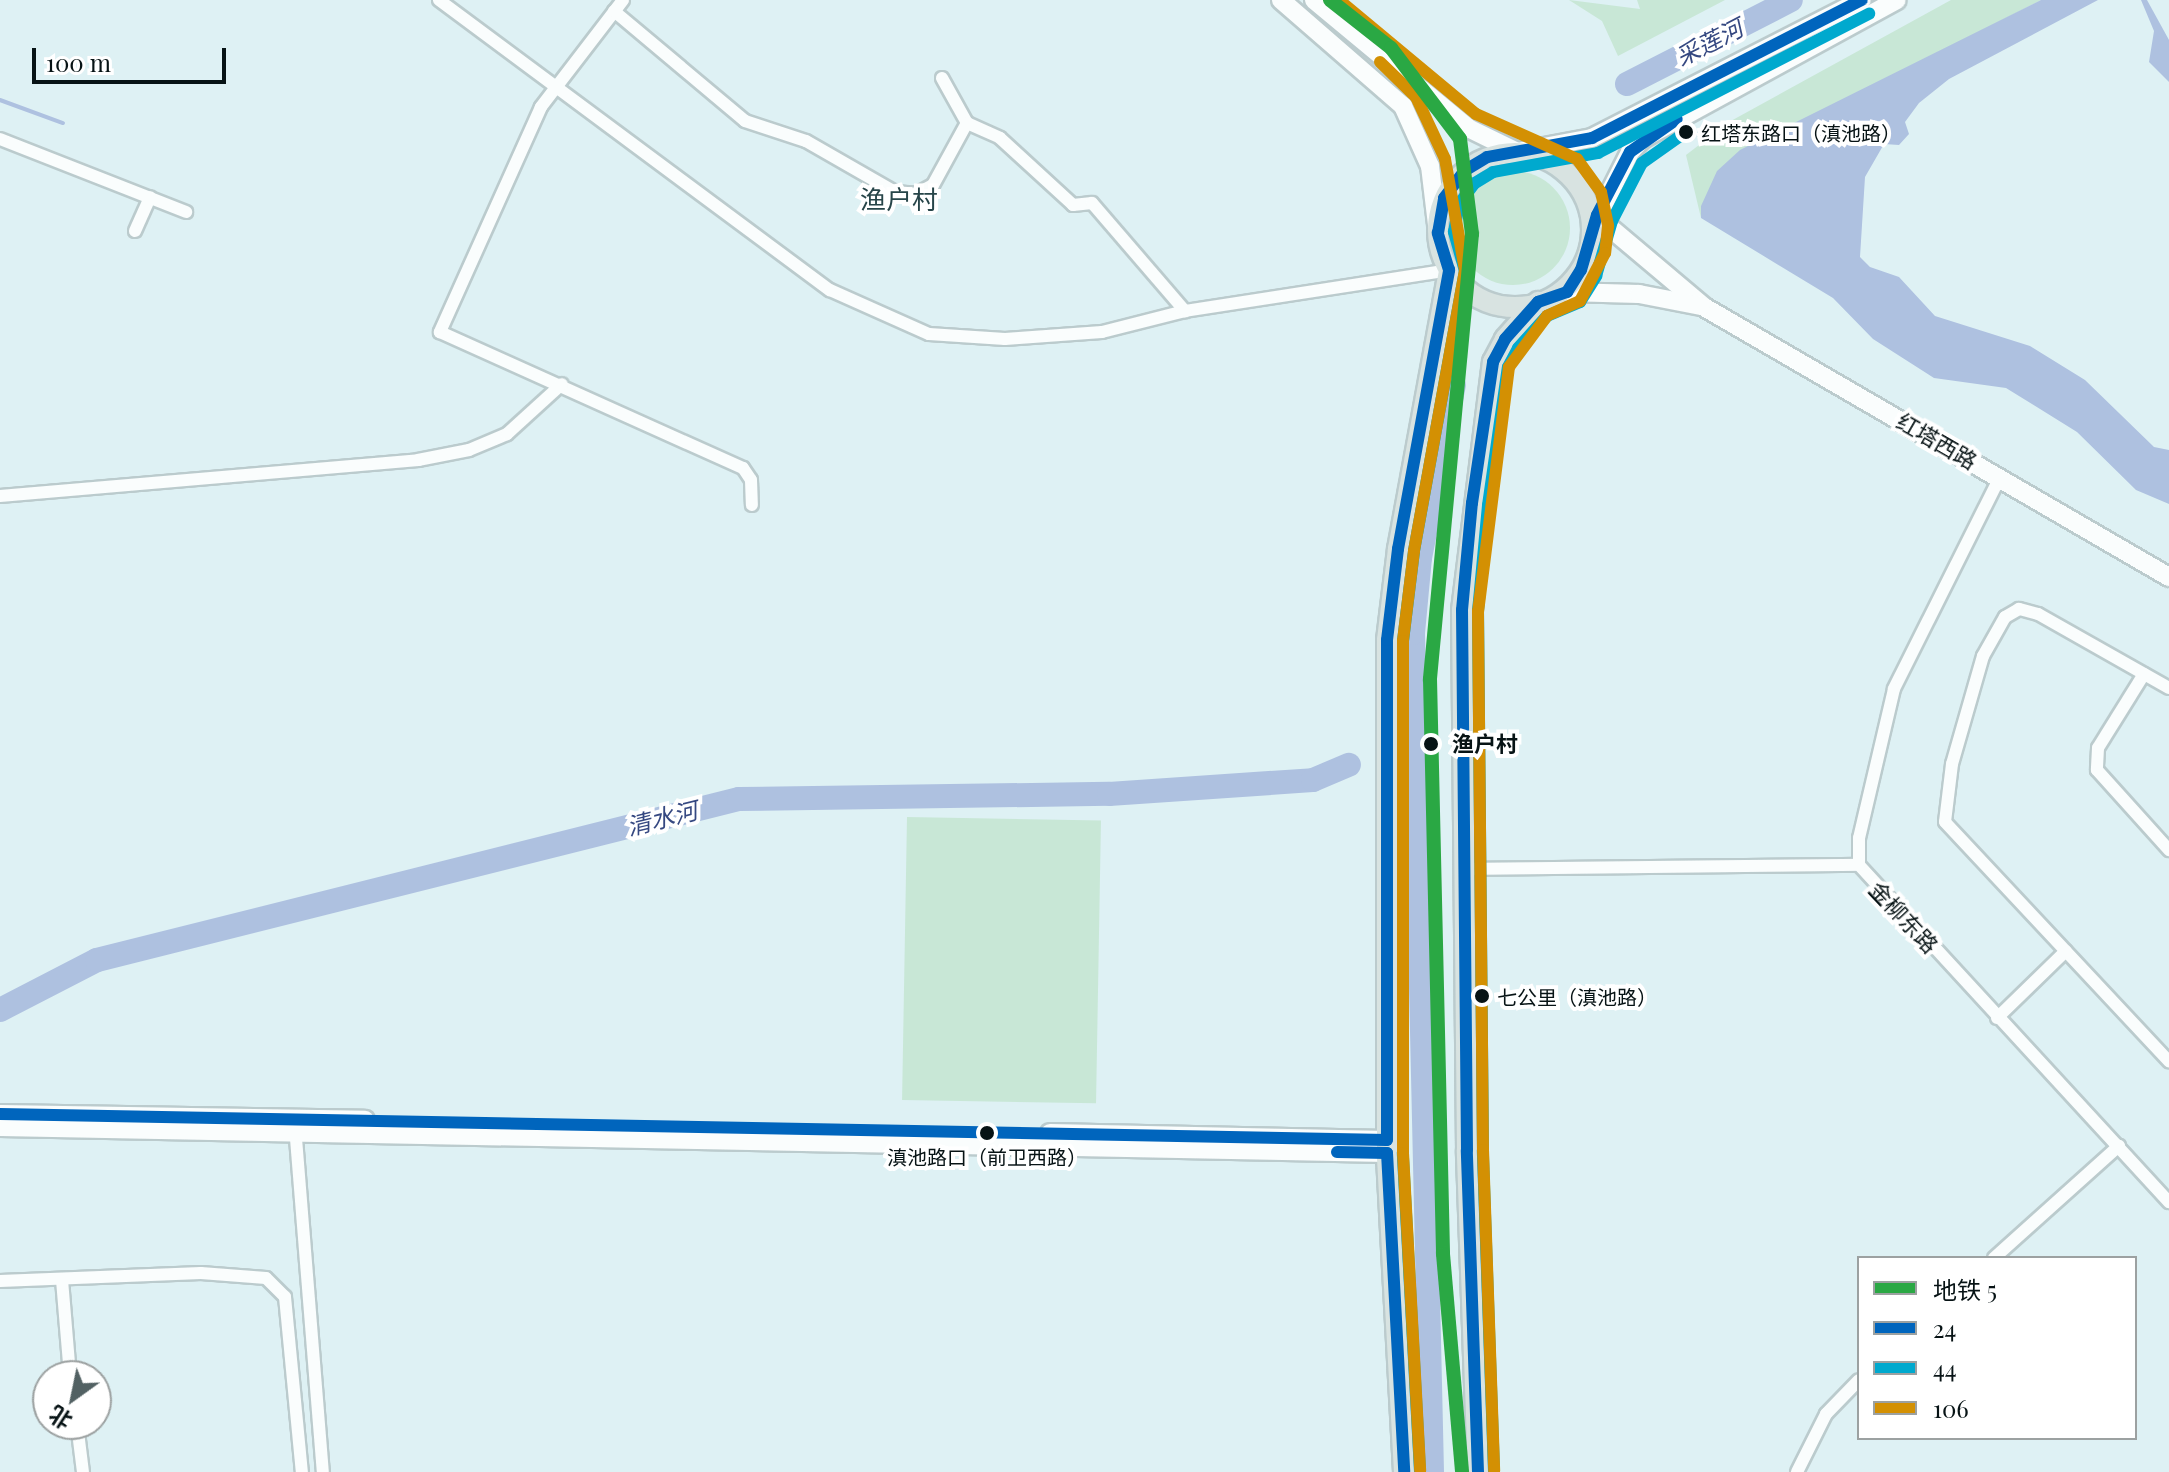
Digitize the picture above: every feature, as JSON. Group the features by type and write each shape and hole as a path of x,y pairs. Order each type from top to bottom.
{"main road":[{"path":"1281,0 1403,106 1430,166 1438,233 1449,270 1398,549 1387,640 1387,1146 1404,1472"},
{"path":"1314,0 1468,128 1517,152 1546,159 1566,171 1592,218 1628,242 1704,307"},
{"path":"1438,233 1444,198 1464,171 1487,157 1592,138 1862,0"},
{"path":"1567,292 1590,247 1592,218 1630,152 1656,130 1897,0"},
{"path":"1615,181 1614,212 1628,242"},
{"path":"1449,270 1480,299 1515,308 1567,292 1639,294 1704,307"},
{"path":"1478,1472 1464,869 1462,610 1472,503 1493,362 1505,339 1538,302"},
{"name":"红塔西路","path":"1704,307 2169,577"},
{"path":"0,1114 295,1125 1387,1146"},
{"path":"0,1127 295,1125"}],"street":[{"path":"439,0 557,83 830,290 929,334 1005,339 1102,332 1185,311 1449,270"},
{"path":"623,0 541,107 440,332 562,384 743,468 751,480 752,505"},
{"path":"614,11 745,121 806,141 895,192 916,194 933,185 967,123"},
{"path":"942,78 967,123 1000,138 1073,205 1092,203 1185,311"},
{"path":"0,139 186,212"},
{"path":"135,231 150,197"},
{"path":"0,496 418,460 469,450 507,434 562,384"},
{"name":"金柳东路","path":"2000,477 1894,689 1859,838 1859,865 2169,1202"},
{"path":"2169,688 2038,614 2019,609 2005,617 1983,656 1952,764 1945,822 2169,1061"},
{"path":"2144,674 2098,748 2097,770 2169,850"},
{"path":"1464,869 1859,865"},
{"path":"1997,1018 2066,951"},
{"path":"295,1125 323,1472"},
{"path":"1996,1256 2119,1146"},
{"path":"0,1281 201,1273 266,1278 285,1297 302,1472"},
{"path":"62,1280 69,1360"},
{"path":"1797,1472 1826,1414 1857,1382"},
{"path":"79,1440 83,1472"}],"green space":[{"path":"1569,0 1640,9 1637,0 1725,0 1618,56 1602,21"},
{"path":"1951,0 2041,0 1927,59 1701,206 1701,218 1686,155 1729,122"},
{"path":"1513,171 1535,176 1553,188 1565,206 1570,228 1565,250 1553,268 1535,280 1513,285 1491,280 1473,268 1461,250 1456,228 1461,206 1473,188 1491,176"},
{"path":"907,817 1101,820 1096,1103 902,1100"}],"water":[{"path":"2041,0 2098,0 1949,79 1919,103 1905,122 1909,134 1899,145 1884,144 1865,177 1860,257 1870,267 1899,277 1935,316 2030,346 2085,380 2154,447 2169,450 2169,504 2136,490 2077,432 2006,388 1934,378 1873,339 1833,298 1701,218 1701,206 1717,171 1740,150"},
{"path":"2141,0 2147,0 2169,40 2169,82 2149,62 2154,31"}],"waterway":[{"name":"采莲河","path":"1627,84 1791,0"},
{"path":"0,100 63,123"},
{"name":"采莲河","path":"1432,1472 1413,633 1420,558 1454,385"},
{"name":"清水河","path":"0,1010 97,960 739,799 1109,794 1313,780 1349,765"},
{"path":"1405,1343 1431,1343"}],"metro line":[{"name":"5","path":"1330,0 1391,48 1460,139 1472,234 1430,679 1443,1254 1462,1472"}],"transit line":[{"name":"106","path":"1339,0 1476,114 1577,159 1601,192 1608,226 1605,253 1580,301 1547,316 1509,367 1478,611 1483,1150 1494,1471"},
{"name":"24","path":"0,1114 1387,1140 1387,640 1398,549 1449,270 1438,233 1444,198 1464,171 1487,157 1592,138 1862,0"},
{"name":"44","path":"1420,1471 1403,1153 1403,641 1414,551 1465,271 1454,232 1459,204 1475,183 1493,172 1598,153 1869,14"},
{"name":"106","path":"1380,62 1416,97 1445,159 1465,270 1414,551 1403,641 1403,1153 1420,1471"},
{"name":"24","path":"1478,1472 1467,1150 1462,610 1472,503 1493,362 1505,339 1538,302 1567,292 1581,270 1597,215 1630,152 1677,119"},
{"name":"44","path":"1494,1471 1483,1150 1478,611 1488,505 1508,367 1518,348 1547,316 1580,302 1596,276 1612,221 1642,163 1686,132"},
{"name":"24","path":"1337,1152 1387,1153 1404,1472"}],"place":[{"name":"红塔东路口（滇池路）","path":"1686,132"},
{"name":"渔户村","path":"1431,744"},
{"name":"七公里（滇池路）","path":"1482,996"},
{"name":"滇池路口（前卫西路）","path":"987,1133"}],"district":[{"name":"渔户村","path":"899,199"}]}
